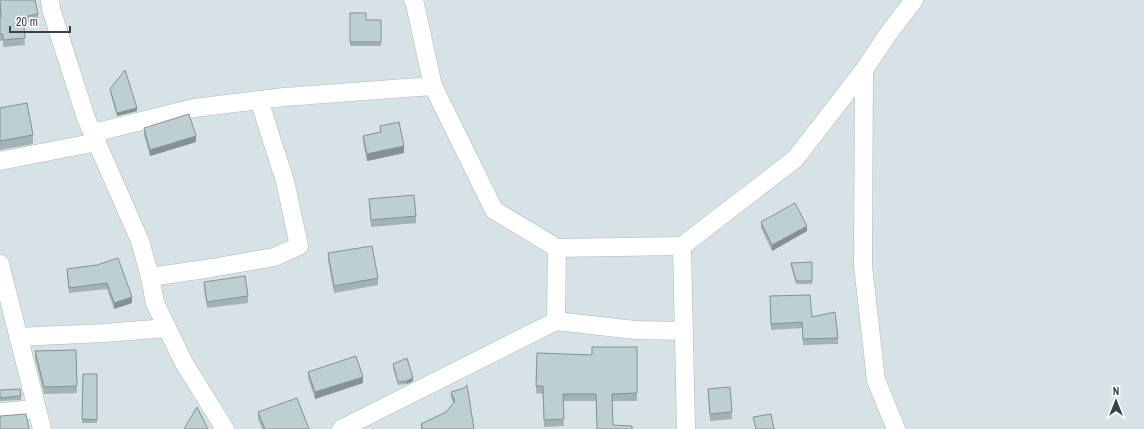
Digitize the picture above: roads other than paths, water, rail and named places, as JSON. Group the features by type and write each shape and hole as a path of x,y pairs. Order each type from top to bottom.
{"street":[{"path":"50,0 51,9 84,111 140,241 155,303 184,363 225,429"},
{"path":"413,0 433,86 494,210 557,248 682,246 795,159 864,70 888,34 914,0"},
{"path":"864,70 863,266 876,380 896,429"},
{"path":"0,162 95,137 194,108 284,96 433,86"},
{"path":"150,278 274,257 299,246 285,181 259,100"},
{"path":"682,246 686,429"},
{"path":"556,321 557,248"},
{"path":"0,264 4,293 18,337 42,429"},
{"path":"341,429 556,321 635,330 684,331"},
{"path":"18,337 167,328"},
{"path":"0,412 37,409"}]}
